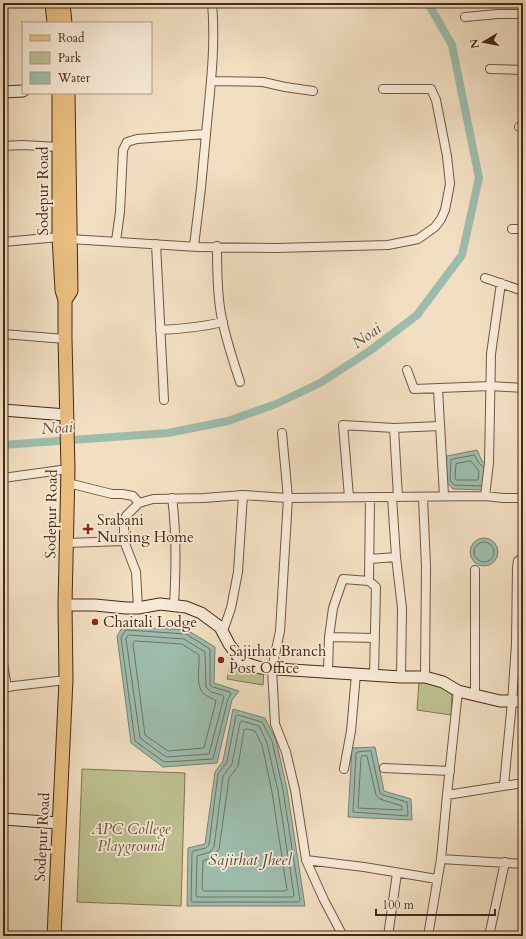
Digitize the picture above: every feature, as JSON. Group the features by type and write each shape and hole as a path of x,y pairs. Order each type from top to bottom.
{"main road":[{"path":"52,3 54,22"},
{"path":"63,3 65,22"},
{"name":"Sodepur Road","path":"54,936 66,680 65,605 68,543 65,300 62,290 65,238 59,147 59,94"},
{"path":"65,238 68,94"}],"street":[{"path":"194,246 200,208 212,81 214,47 212,3"},
{"path":"465,17 523,14"},
{"path":"490,69 523,70"},
{"path":"212,81 263,82 285,87 313,90"},
{"path":"3,242 65,238 194,246 276,248 388,245 418,239 435,227 441,219 445,210 450,184 447,156 436,100 433,92 426,88 383,89"},
{"path":"3,92 22,91"},
{"path":"116,241 120,212 123,150 127,142 137,139 206,134"},
{"path":"3,146 22,145 59,147"},
{"path":"512,229 523,229"},
{"path":"156,244 164,400"},
{"path":"217,246 218,288 223,322 240,382"},
{"path":"485,278 523,291"},
{"path":"485,496 489,463 491,354 501,283"},
{"path":"160,330 190,328 223,322"},
{"path":"3,334 65,339"},
{"path":"407,370 414,389 491,386 523,388"},
{"path":"438,389 444,496"},
{"path":"3,410 67,419"},
{"path":"349,497 343,425 394,428 440,426"},
{"path":"394,428 396,557 402,608 401,677"},
{"path":"282,433 288,498 280,631 272,669 276,724 286,752 306,860 324,900 343,936"},
{"path":"3,478 68,463"},
{"path":"68,484 112,494 133,496 139,502"},
{"path":"138,608 136,572 124,541 124,526 126,516 139,502 153,499 204,498 243,495 288,498 485,496 523,498"},
{"path":"223,632 231,608 238,572 243,495"},
{"path":"369,581 370,497"},
{"path":"423,497 426,566 425,677"},
{"path":"172,498 175,518 176,552 174,606"},
{"path":"68,543 124,541"},
{"path":"370,558 396,557"},
{"path":"504,785 518,701 516,644 517,567 518,561 523,557"},
{"path":"475,570 475,696"},
{"path":"328,672 329,637 333,608 343,579 369,581 376,587 374,675"},
{"path":"65,605 95,604 138,608 160,604 186,607 201,613 220,627 229,644 242,662 261,668 401,677 425,677 444,682 458,691 475,696 518,701"},
{"path":"329,637 375,638"},
{"path":"3,664 5,688 66,680"},
{"path":"344,770 351,731 356,674"},
{"path":"428,936 441,859 458,691"},
{"path":"384,768 450,771"},
{"path":"447,795 523,783"},
{"path":"3,819 59,823"},
{"path":"441,859 523,864"},
{"path":"306,860 438,879"},
{"path":"489,936 505,862"},
{"path":"388,936 397,873"}],"green space":[{"path":"232,658 250,666 264,669 263,685 227,679"},
{"path":"419,682 437,683 452,692 451,715 417,710"},
{"name":"APC College Playground","path":"82,769 185,773 181,906 77,902"}],"water":[{"path":"477,450 482,461 489,466 486,490 453,489 445,481 447,456"},
{"path":"484,538 494,542 498,552 494,562 484,566 474,562 470,552 474,542"},
{"path":"123,626 187,630 215,647 214,683 239,691 232,700 217,763 163,767 131,743 117,636"},
{"name":"Sajirhat Jheel","path":"233,709 265,718 276,740 287,789 305,906 187,906 188,848 205,844 215,772 223,761"},
{"path":"375,747 384,791 411,799 412,820 348,817 352,748"}],"waterway":[{"name":"Noai","path":"3,445 168,433 228,421 276,404 320,383 371,350 417,315 462,255 479,178 452,45 428,3"}],"place":[{"name":"Srabani Nursing Home","path":"88,529"},
{"name":"Chaitali Lodge","path":"95,622"},
{"name":"Sajirhat Branch Post Office","path":"221,660"}]}
